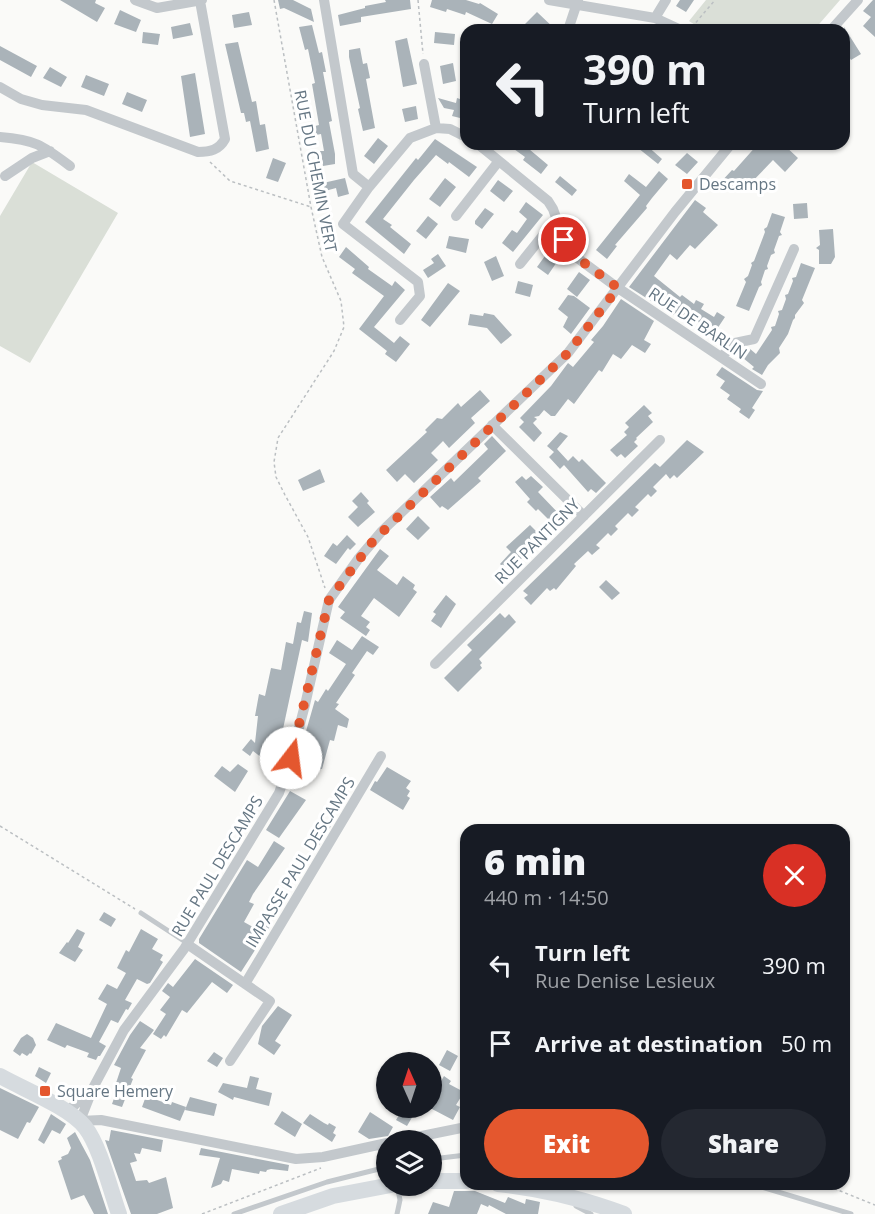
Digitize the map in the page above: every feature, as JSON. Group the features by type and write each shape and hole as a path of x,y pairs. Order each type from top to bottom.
{"street":[{"path":"0,87 21,99 42,105 86,110 198,152 209,152 221,147 225,139 201,0 157,8 135,0"},
{"path":"325,0 353,174 369,188"},
{"path":"549,0 578,3 655,18 668,24"},
{"path":"655,18 666,0"},
{"path":"836,24 858,0"},
{"path":"570,24 578,3"},
{"path":"424,64 436,129"},
{"path":"400,320 420,296 418,282 343,224 410,138 436,129 450,129 460,134"},
{"path":"0,137 19,138 40,144 70,166"},
{"name":"RUE DE BARLIN","path":"485,150 548,201 572,254 618,288 761,384"},
{"name":"RUE PAUL DESCAMPS","path":"74,1117 93,1089 124,1030 187,944 279,793 303,714 329,600 373,541 568,353 675,212 726,150"},
{"path":"5,176 32,158 50,152"},
{"path":"456,216 498,162"},
{"path":"520,264 556,219"},
{"path":"721,357 735,344 754,339 794,249"},
{"path":"492,425 584,516"},
{"name":"RUE PANTIGNY","path":"435,664 660,440"},
{"name":"IMPASSE PAUL DESCAMPS","path":"245,984 381,756"},
{"path":"187,944 270,1001 230,1061"},
{"path":"0,1076 74,1117 94,1142 119,1214"},
{"path":"74,1117 101,1120 296,1159 323,1157 376,1145"},
{"path":"442,1132 460,1128"},
{"path":"442,1181 460,1181"},
{"path":"281,1214 333,1196 376,1188"},
{"path":"546,1190 624,1214"}],"lane":[{"path":"141,913 187,944"},
{"path":"442,1158 460,1156"},
{"path":"234,1214 327,1182 376,1170"},
{"path":"772,1190 851,1214"},
{"path":"397,1214 399,1196"},
{"path":"571,1196 576,1206 591,1214"}],"path":[{"name":"RUE DU CHEMIN VERT","path":"274,0 310,207 322,257 341,301 344,327 334,351 278,438 274,462 276,477 308,537 329,600"},
{"path":"418,0 424,64"},
{"path":"693,24 715,0"},
{"path":"198,152 231,181 310,207"},
{"path":"0,826 141,913"},
{"path":"202,1214 322,1167"},
{"path":"838,1190 875,1205"}],"shaded area":[{"path":"706,0 840,0 819,24 694,24 689,21"},
{"path":"32,162 118,213 30,363 0,346 0,216"}],"building":[{"path":"60,0 96,0 95,3 105,8 97,22"},
{"path":"278,0 293,0 311,9 314,22 284,8 280,9"},
{"path":"385,0 410,0 411,9 361,17 361,22 340,26 338,15 386,2"},
{"path":"432,0 466,0 480,3 498,14 492,24 466,12 465,15 447,9 446,12 430,7"},
{"path":"680,0 694,0 686,12 676,6"},
{"path":"875,0 875,37 863,26 871,17 863,11"},
{"path":"120,10 141,20 136,32 114,24"},
{"path":"249,12 252,25 234,28 232,15"},
{"path":"537,12 550,24 525,24"},
{"path":"190,23 193,35 173,39 171,27"},
{"path":"312,25 319,53 322,52 326,72 323,72 332,121 329,122 335,154 335,164 323,166 320,151 324,151 321,134 316,135 315,126 319,125 312,84 315,83 308,49 305,50 299,27"},
{"path":"143,32 160,34 158,45 142,43"},
{"path":"435,32 455,34 454,45 434,43"},
{"path":"850,37 861,54 851,60 850,58"},
{"path":"407,38 417,84 403,87 395,41"},
{"path":"238,42 252,102 256,101 260,125 265,124 269,149 256,152 250,121 246,122 244,113 241,113 225,44"},
{"path":"0,46 37,66 31,77 0,60"},
{"path":"360,48 363,64 367,63 370,78 366,79 375,128 363,131 349,57 349,50"},
{"path":"453,63 456,81 443,84 440,66"},
{"path":"50,67 67,77 61,87 43,78"},
{"path":"195,73 205,134 190,137 181,76"},
{"path":"86,75 109,84 104,96 81,87"},
{"path":"127,92 147,100 142,112 122,104"},
{"path":"438,98 456,103 457,98 460,99 460,118 452,116 454,110 444,108"},
{"path":"416,106 418,119 405,122 402,109"},
{"path":"378,138 388,146 374,164 364,156"},
{"path":"435,139 477,167 469,177 436,155 414,180 383,219 411,244 404,254 365,222 416,158 418,160"},
{"path":"515,150 530,150 548,165 541,174 523,160 525,157"},
{"path":"640,150 652,150 662,159 658,164"},
{"path":"753,150 789,150 798,158 785,172 773,160 749,185 742,179 730,192 720,183 732,170 734,171"},
{"path":"687,153 698,162 687,174 675,165"},
{"path":"273,158 286,163 278,182 266,178"},
{"path":"659,171 668,179 615,245 617,246 607,259 596,250 640,195 624,181 629,174 646,187"},
{"path":"560,176 577,190 572,196 555,182"},
{"path":"345,178 349,194 338,197 336,188 325,191 323,183"},
{"path":"445,178 456,187 440,207 429,199"},
{"path":"498,180 513,191 504,202 490,191"},
{"path":"695,200 706,208 703,212 718,225 695,249 690,245 677,260 670,254 654,276 680,297 682,295 694,304 696,300 704,304 701,309 714,317 717,312 725,317 715,332 690,317 687,321 675,313 673,315 629,287"},
{"path":"526,202 543,215 513,252 502,243 512,230 517,233 527,219 519,212"},
{"path":"807,203 808,218 794,219 793,204"},
{"path":"485,208 494,214 482,229 475,224 475,221"},
{"path":"772,213 785,217 780,232 782,235 779,236 775,253 771,255 768,269 765,270 761,282 762,285 749,311 736,306 746,282 744,279 748,276 751,263 754,261 765,232 764,229"},
{"path":"428,216 438,224 426,239 416,231"},
{"path":"833,229 835,257 831,264 819,264 819,250 816,248 820,245 819,230"},
{"path":"449,236 469,239 466,253 446,248"},
{"path":"346,247 369,267 368,269 392,286 395,281 405,290 374,327 394,343 400,336 410,344 396,362 385,354 387,351 359,329 384,296 352,273 355,269 339,257"},
{"path":"550,249 561,256 548,275 537,267"},
{"path":"438,254 446,266 428,278 423,270 434,263 431,259"},
{"path":"496,256 504,276 492,281 484,262"},
{"path":"801,263 815,268 802,300 804,303 795,315 788,334 779,348 780,353 762,375 752,369 754,367 737,353 739,350 749,348 756,354 772,330 771,327 775,326 778,311 782,310 785,295 788,294 792,278 796,277"},
{"path":"579,272 590,280 577,297 567,289"},
{"path":"518,281 533,285 530,297 515,293"},
{"path":"448,283 460,291 430,327 421,320"},
{"path":"568,295 574,296 590,308 571,334 563,327 568,317 558,309"},
{"path":"621,299 654,321 644,340 651,344 645,353 632,345 621,359 613,354 602,372 599,370 574,404 568,399 555,416 551,416 544,410 539,416 534,417 537,419 533,423 542,433 534,442 519,427 524,422 520,418 551,386 568,363 573,367 594,342 591,340"},
{"path":"484,313 494,315 512,335 501,344 487,328 468,325 470,314 483,316"},
{"path":"722,367 757,390 763,391 752,408 755,410 749,419 739,412 741,409 727,399 730,395 720,388 725,381 716,375"},
{"path":"480,390 490,401 471,418 475,423 449,448 443,441 431,453 438,460 414,483 405,474 397,482 386,470 427,432 425,430 437,418 442,419 458,403 461,407"},
{"path":"644,405 652,413 648,416 653,422 636,438 634,442 638,446 625,458 621,454 617,457 610,450 627,435 624,432 629,427 625,423"},
{"path":"560,432 568,436 557,449 568,461 573,456 579,462 582,459 606,483 596,493 591,489 588,492 564,465 560,469 549,457 554,452 547,446"},
{"path":"492,436 506,451 478,478 481,481 448,510 442,506 440,508 430,497 451,478 454,482 488,449 484,444"},
{"path":"687,440 704,452 677,478 674,475 670,479 666,474 653,487 657,491 651,497 648,494 635,507 639,510 632,517 628,513 615,526 618,529 611,536 608,533 596,545 600,548 592,555 588,551 574,564 576,566 556,590 554,588 550,591 547,588 531,605 524,598 528,595 523,591 655,463 660,467"},
{"path":"320,469 325,482 303,491 298,480"},
{"path":"522,476 526,480 531,476 543,487 538,492 562,517 554,525 538,509 536,511 527,502 530,499 515,482"},
{"path":"361,492 375,512 358,527 348,517 358,507 352,501"},
{"path":"418,516 430,528 418,540 406,529"},
{"path":"530,525 537,532 534,536 539,541 508,572 500,564 511,552 506,547"},
{"path":"347,535 356,544 350,550 348,548 336,564 324,556 333,543 337,546"},
{"path":"380,549 389,556 377,570 397,585 403,576 415,585 413,589 417,592 399,617 374,598 361,616 370,622 366,627 370,630 366,636 340,618 345,612 338,607"},
{"path":"606,580 620,593 612,600 599,587"},
{"path":"446,595 456,604 441,628 431,621 436,614 433,612"},
{"path":"304,611 312,613 308,642 302,640 280,743 266,761 253,751 250,756 242,750 251,739 255,743 258,716 255,716 259,694 265,696 271,668 281,670 286,642 293,644 297,622 301,623"},
{"path":"500,613 505,618 509,614 516,622 479,659 482,668 458,692 444,678 472,650 467,645"},
{"path":"362,636 379,647 373,655 367,651 352,673 355,675 336,703 339,704 335,709 349,719 347,728 338,725 334,741 330,740 322,769 309,767 302,778 294,773 315,700 318,702 326,689 328,691 346,664 329,653 337,640 352,650"},
{"path":"238,764 248,771 235,792 214,776 222,766 230,772"},
{"path":"387,767 411,781 406,788 410,791 407,796 410,798 403,810 370,790"},
{"path":"290,791 306,800 279,838 266,830"},
{"path":"325,822 331,826 318,847 312,843"},
{"path":"274,841 285,848 253,894 249,902 254,904 244,922 258,930 264,920 271,925 241,972 199,943 199,939 247,860 258,867"},
{"path":"104,912 116,919 111,927 99,920"},
{"path":"77,929 85,933 78,947 83,950 75,962 59,953"},
{"path":"141,929 158,939 152,949 163,955 160,960 163,962 150,983 147,984 137,979 125,1000 132,1003 128,1010 126,1009 118,1023 111,1020 99,1042 106,1046 100,1056 96,1060 87,1057 89,1053 67,1045 65,1048 47,1040 56,1023 91,1038 107,1004 98,999 107,984 117,989 126,973 117,968 126,950 129,952"},
{"path":"195,959 233,985 227,993 212,982 187,1013 182,1010 166,1037 164,1035 161,1039 153,1034 166,1014 160,1010 170,997 162,991 168,983 173,987"},
{"path":"278,1006 292,1015 275,1041 281,1045 274,1055 258,1044 262,1026"},
{"path":"140,1021 154,1030 140,1048 146,1050 131,1078 133,1079 122,1107 112,1104 119,1084 116,1083 121,1068 114,1065"},
{"path":"27,1034 33,1038 36,1045 31,1054 27,1056 22,1053 20,1056 13,1051 21,1038"},
{"path":"447,1050 458,1056 450,1071 442,1067 442,1059"},
{"path":"214,1052 223,1058 217,1067 207,1061"},
{"path":"39,1067 51,1073 46,1083 35,1076"},
{"path":"250,1076 259,1078 256,1089 272,1093 269,1106 234,1097 233,1100 218,1092 223,1083 247,1088"},
{"path":"444,1076 451,1081 449,1084 460,1090 460,1098 456,1105 460,1107 453,1120 442,1114 442,1080"},
{"path":"0,1088 39,1107 30,1123 27,1122 18,1139 0,1130"},
{"path":"146,1096 171,1105 172,1102 186,1107 180,1121 142,1107"},
{"path":"190,1097 217,1104 214,1116 185,1110"},
{"path":"282,1111 302,1124 295,1137 274,1124"},
{"path":"370,1112 393,1127 391,1130 376,1130 376,1138 369,1139 358,1132"},
{"path":"51,1114 66,1124 60,1134 52,1130 44,1144 38,1140"},
{"path":"310,1114 336,1127 333,1133 336,1135 332,1142 303,1123"},
{"path":"397,1118 412,1118 407,1126 396,1120"},
{"path":"111,1130 163,1140 161,1152 142,1148 140,1154 134,1153 137,1161 130,1163 136,1181 147,1180 149,1183 166,1177 173,1208 157,1214 131,1214 105,1140 109,1141"},
{"path":"75,1132 90,1160 108,1214 94,1214 84,1195 71,1200 58,1161 68,1154 71,1148 67,1138"},
{"path":"201,1148 289,1165 288,1171 271,1169 266,1172 260,1171 259,1174 232,1169 229,1182 223,1180 221,1184 211,1188 220,1158 199,1155"},
{"path":"454,1191 475,1191 505,1203 508,1197 525,1204 526,1199 540,1202 538,1214 506,1214 489,1205 488,1207 481,1204 477,1214 428,1214 433,1202 449,1207"}],"place":[{"name":"Descamps","path":"687,184"},
{"name":"Square Hemery","path":"45,1091"}],"route":[{"path":"291,758 329,600 373,541 568,353 618,288 572,254 564,240"}]}
